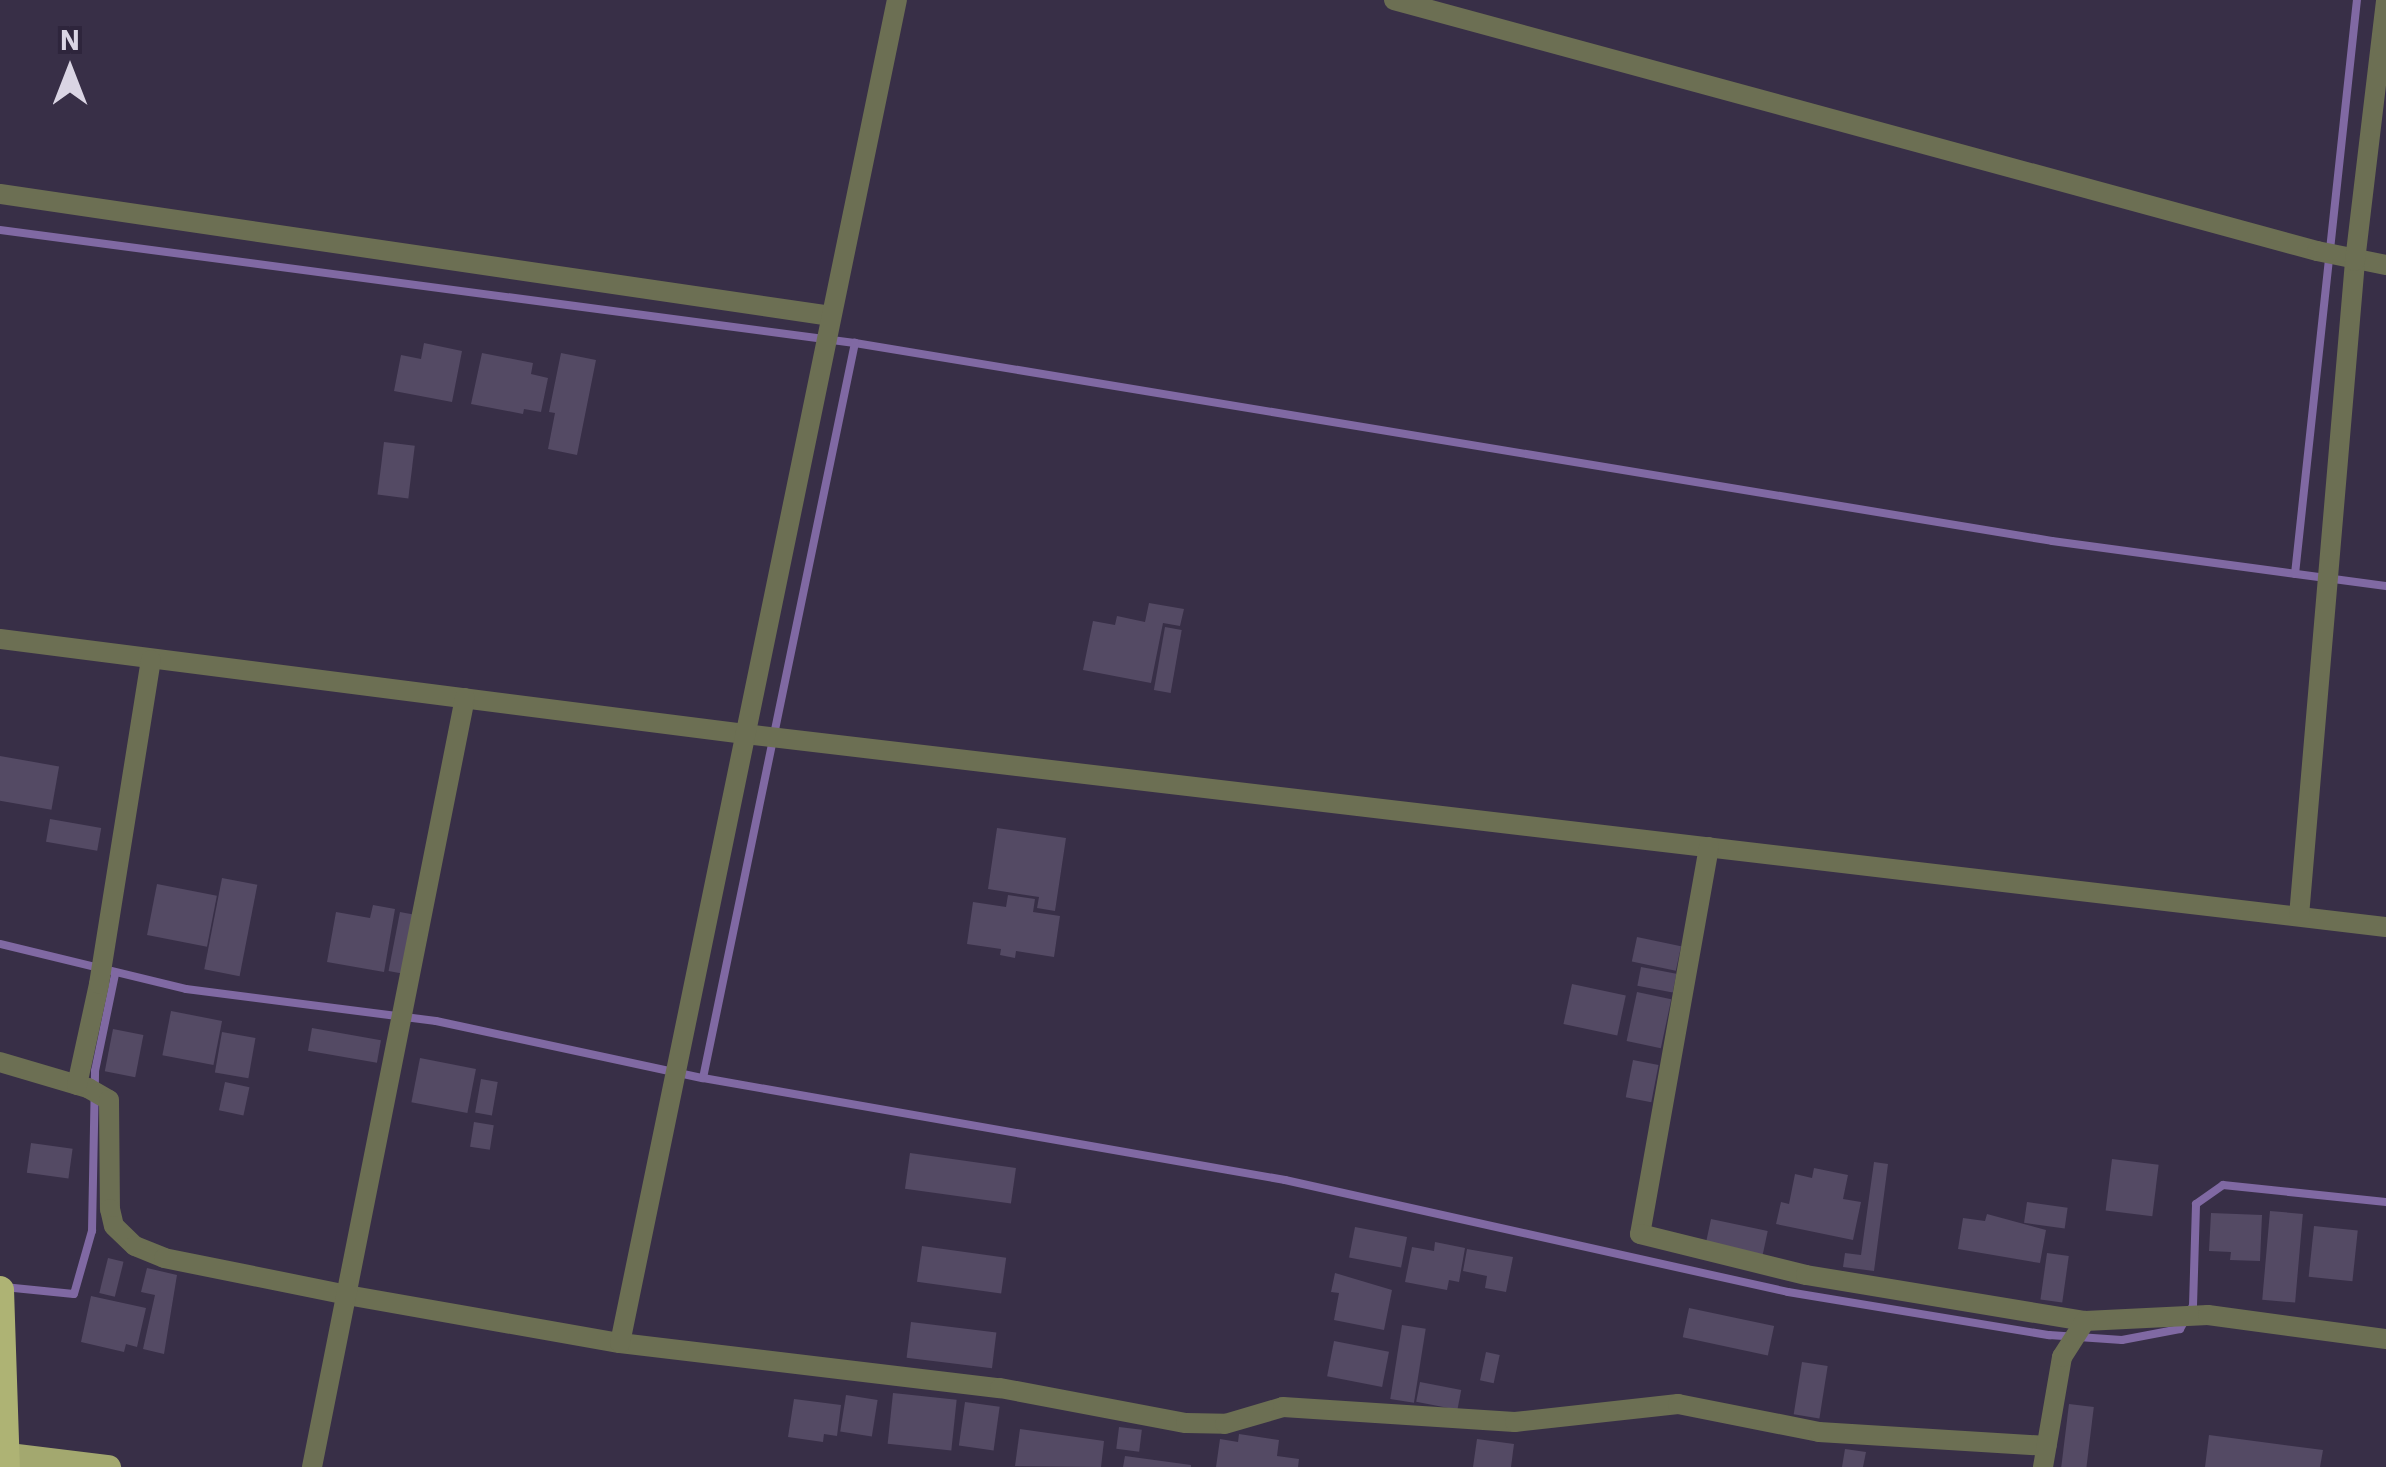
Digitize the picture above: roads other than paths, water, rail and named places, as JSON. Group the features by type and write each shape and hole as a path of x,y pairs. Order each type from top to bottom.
{"highway":[{"path":"0,1290 4,1459"}],"main road":[{"path":"4,1459 108,1467"}],"street":[{"path":"620,1343 679,1052 764,736 828,334 898,0"},
{"path":"1394,0 2337,256 2386,265"},
{"path":"2299,916 2329,574 2337,256 2386,0"},
{"path":"0,194 828,334"},
{"path":"0,638 764,736 2386,927"},
{"path":"90,1090 99,984 151,660"},
{"path":"312,1467 465,698"},
{"path":"1709,847 1640,1234 1806,1275 2085,1321 2208,1315 2386,1339"},
{"path":"0,1062 90,1090 112,1109 110,1208 114,1226 135,1246 164,1258 346,1295 620,1343 1000,1388 1186,1423 1225,1424 1283,1407 1515,1422 1678,1404 1819,1432 2045,1456 2062,1357 2085,1321"}],"waterway":[{"path":"2295,574 2357,0"},
{"path":"0,230 855,343 2052,541 2386,586"},
{"path":"703,1078 855,343"},
{"path":"0,944 186,989 436,1021 703,1078 1285,1180 1788,1292 2049,1335 2122,1340 2180,1329 2193,1306 2196,1204 2223,1185 2386,1202"},
{"path":"4,1287 74,1294 92,1231 95,1071 115,974"}]}
